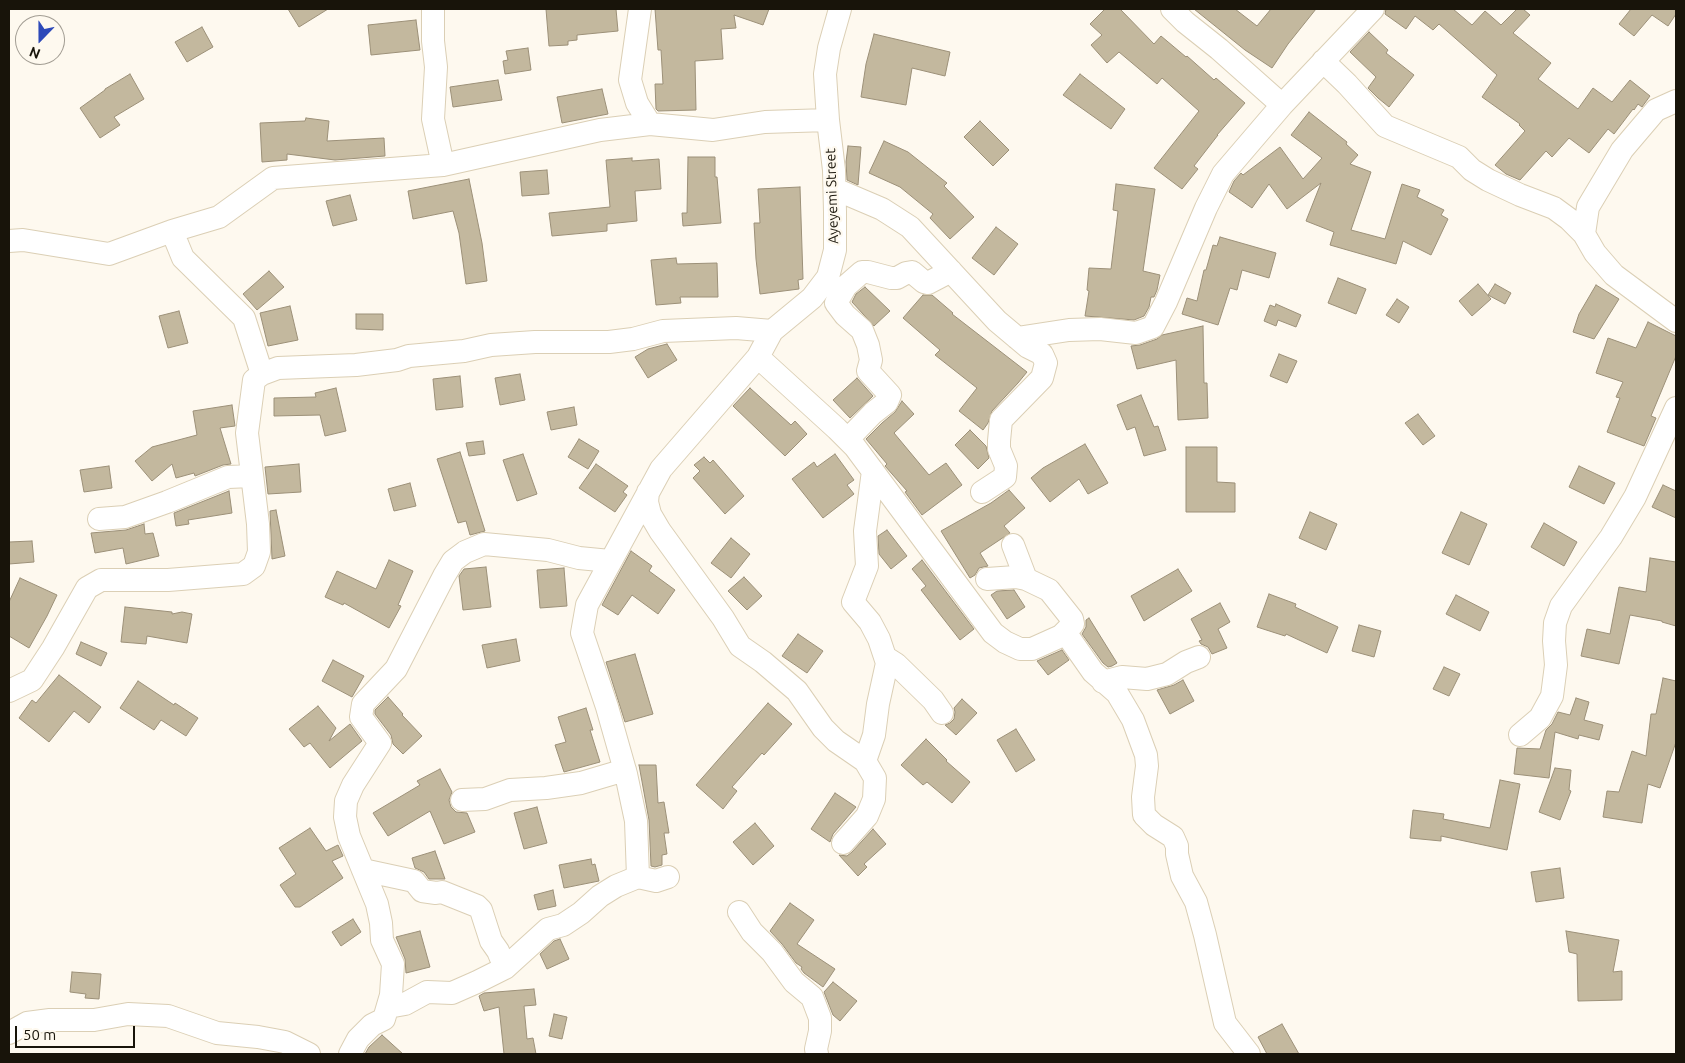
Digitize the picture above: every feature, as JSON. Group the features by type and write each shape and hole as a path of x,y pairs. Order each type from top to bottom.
{"street":[{"path":"433,9 433,41 436,66 433,119 443,165"},
{"path":"640,9 630,80 637,103 650,124"},
{"name":"Ayeyemi Street","path":"772,331 812,298 828,277 835,250 834,170 825,74 829,48 840,9"},
{"path":"1172,9 1282,105"},
{"path":"1017,338 1070,330 1100,329 1136,333 1154,327 1206,208 1223,174 1365,12"},
{"path":"1324,61 1385,126 1459,157 1472,170 1488,180 1554,208 1569,219 1584,234 1595,252 1614,275 1676,321"},
{"path":"1584,234 1588,207 1622,150 1656,110 1676,101"},
{"path":"9,241 22,240 109,254 219,216 273,178 443,165 600,130 650,124 713,130 765,122 828,120"},
{"path":"835,189 882,209 910,227 997,321 1017,338 1042,354 1046,363 1042,378 1001,420 999,449 1006,466 1005,477 982,492"},
{"path":"172,231 183,258 244,318 262,374"},
{"path":"848,440 873,413 887,402 890,396 868,372 871,360 862,330 845,315 836,303 846,286 862,272 897,278 912,272 928,283 951,271"},
{"path":"9,691 32,680 53,648 87,588 101,580 168,580 243,574 254,566 259,552 258,524 247,433 254,380 262,374 278,368 356,365 396,360 409,356 464,351 491,345 535,342 609,342 633,339 663,330 736,328 772,331 758,357 661,469 587,605 582,633 625,770 636,820 638,878"},
{"path":"758,357 848,440 993,632 1005,642 1020,649 1032,650 1051,641 1073,624 1072,619 1049,590 1016,576 987,579"},
{"path":"1520,735 1540,718 1552,696 1556,665 1555,623 1561,606 1611,537 1635,497 1676,408"},
{"path":"865,761 874,735 878,704 887,663 879,639 870,622 853,602 867,566 865,531 873,472"},
{"path":"99,519 125,517 228,477 252,476"},
{"path":"648,492 647,502 650,514 660,531 723,618 740,646 763,662 797,691 823,728 836,741 865,761 875,778 874,799 867,816 843,843"},
{"path":"610,561 579,558 548,550 484,544 465,552 453,561 396,669 362,704 361,717 380,743 353,785 346,801 345,817 349,836 377,904 382,940 393,964 413,986 427,992 452,993 505,968 548,929 563,925 616,886 638,878 656,881 668,877"},
{"path":"1013,545 1026,579"},
{"path":"579,558 587,605"},
{"path":"1065,632 1093,672 1117,693 1134,720 1146,755 1147,766 1143,798 1144,815 1154,825 1173,838 1177,846 1182,876 1196,902 1206,935 1225,1023 1249,1054"},
{"path":"885,657 896,664 933,700 942,713"},
{"path":"1103,682 1122,677 1146,679 1167,674 1186,662 1199,657"},
{"path":"462,800 485,799 510,790 546,788 580,783 625,770"},
{"path":"363,870 414,881 422,891 436,894 442,892 477,906 481,910 490,941 498,951 505,968"},
{"path":"739,912 752,932 772,952 794,982 812,998 820,1018 817,1054"},
{"path":"350,1054 358,1038 384,1019 392,995 393,964"},
{"path":"388,1007 405,1004 427,992"},
{"path":"9,1033 27,1023 43,1021 94,1020 128,1014 168,1016 217,1033 285,1042 308,1054"}],"building":[{"path":"288,9 328,9 299,27"},
{"path":"546,9 616,9 618,31 577,35 577,40 568,41 568,45 549,46"},
{"path":"655,9 769,9 763,25 734,15 736,28 721,29 723,59 695,61 696,110 658,111 656,109 655,84 663,84 661,50 658,50"},
{"path":"1105,9 1120,9 1154,44 1161,36 1245,103 1217,135 1194,166 1198,169 1182,189 1154,168 1199,111 1162,78 1157,84 1119,52 1107,63 1091,45 1102,35 1090,24"},
{"path":"1194,9 1235,9 1257,26 1271,9 1316,9 1288,44 1272,68 1245,50"},
{"path":"1386,9 1453,9 1472,25 1485,11 1501,25 1517,9 1523,9 1530,15 1513,33 1551,63 1538,79 1578,109 1593,88 1612,102 1630,80 1650,96 1642,107 1638,104 1633,109 1614,134 1608,129 1589,153 1569,138 1552,157 1546,151 1520,180 1506,174 1495,165 1525,131 1520,124 1482,97 1497,75 1439,24 1433,30 1415,16 1406,29 1385,14"},
{"path":"1631,9 1676,9 1676,14 1668,26 1652,15 1634,36 1619,24"},
{"path":"416,20 420,50 371,55 368,25"},
{"path":"202,27 213,47 187,62 175,42"},
{"path":"1369,32 1388,50 1386,53 1414,75 1389,107 1368,88 1376,77 1350,52"},
{"path":"874,34 950,52 945,76 912,68 906,105 861,97 866,64"},
{"path":"528,48 531,70 505,74 503,61 508,60 506,51"},
{"path":"130,74 144,99 114,117 120,125 100,138 80,108 105,89"},
{"path":"1080,74 1125,109 1111,129 1063,95"},
{"path":"498,80 502,100 453,107 450,87"},
{"path":"602,89 608,114 562,123 557,97"},
{"path":"1309,112 1347,142 1346,144 1358,155 1350,164 1371,172 1351,230 1385,239 1402,184 1420,190 1417,197 1444,210 1441,215 1448,219 1431,255 1403,241 1396,264 1330,245 1334,232 1306,221 1321,183 1287,209 1269,184 1252,208 1229,192 1234,181 1241,173 1243,175 1280,147 1303,179 1322,158 1291,135"},
{"path":"306,118 329,121 327,141 384,138 385,156 335,160 287,154 287,160 262,162 260,123 305,121"},
{"path":"980,121 1009,150 993,166 964,137"},
{"path":"884,141 908,152 947,183 944,186 974,217 950,239 930,218 933,214 900,187 869,173"},
{"path":"848,146 861,147 858,185 847,180 846,162"},
{"path":"688,157 715,157 715,177 717,177 721,223 683,226 682,213 687,213"},
{"path":"632,158 632,161 659,159 661,189 635,191 637,221 607,224 607,231 552,236 549,213 610,207 606,160"},
{"path":"547,170 549,194 522,196 520,172"},
{"path":"469,179 482,243 487,281 466,284 459,233 453,211 413,219 408,191"},
{"path":"1116,184 1155,189 1143,271 1160,275 1157,290 1154,297 1151,297 1149,307 1144,316 1134,320 1085,316 1089,291 1087,290 1089,268 1111,269 1118,211 1113,210"},
{"path":"800,187 803,279 798,280 799,289 760,294 754,223 760,223 758,189"},
{"path":"350,195 357,220 333,226 326,201"},
{"path":"996,227 1018,244 994,275 972,258"},
{"path":"1220,237 1276,253 1269,278 1242,270 1237,290 1230,288 1218,325 1182,314 1187,298 1197,301 1204,270 1206,270 1213,245 1217,246"},
{"path":"676,258 677,264 717,263 718,297 680,297 681,303 656,305 651,260"},
{"path":"269,271 284,287 257,310 243,294"},
{"path":"1338,278 1366,289 1356,314 1328,303"},
{"path":"1478,284 1491,299 1472,316 1459,301"},
{"path":"1495,284 1511,293 1505,304 1488,295"},
{"path":"1596,285 1619,299 1594,339 1573,332 1579,314"},
{"path":"865,287 890,311 874,326 852,302 856,294"},
{"path":"923,295 932,295 952,314 1027,372 992,411 988,423 983,430 959,411 977,388 935,355 940,350 903,318"},
{"path":"1397,299 1409,307 1399,323 1386,315"},
{"path":"1276,304 1301,315 1296,327 1278,320 1276,326 1264,321 1270,305 1275,307"},
{"path":"290,306 298,340 268,346 260,313"},
{"path":"179,311 188,343 168,348 159,316"},
{"path":"356,314 383,314 383,330 356,329"},
{"path":"1648,322 1676,336 1676,356 1651,416 1656,418 1644,446 1607,432 1620,398 1616,397 1623,382 1596,373 1608,338 1636,348"},
{"path":"1203,326 1204,383 1207,383 1208,418 1178,420 1176,360 1137,369 1131,346 1157,339 1162,335"},
{"path":"667,344 677,360 648,378 635,357 648,349"},
{"path":"1279,354 1297,361 1287,383 1270,376"},
{"path":"520,374 525,400 500,405 495,378"},
{"path":"460,376 463,407 436,410 433,379"},
{"path":"857,378 873,396 850,418 833,400"},
{"path":"336,388 346,431 325,436 320,415 274,416 274,398 316,397 315,393"},
{"path":"750,388 791,425 795,421 807,434 785,456 733,406"},
{"path":"1141,395 1154,427 1158,426 1166,450 1144,456 1135,427 1127,430 1117,405"},
{"path":"902,401 914,414 894,433 929,475 946,463 962,485 922,515 905,492 907,491 885,466 887,464 866,439 895,412"},
{"path":"232,405 235,426 220,428 231,464 223,465 195,476 194,473 176,478 172,464 152,481 135,461 152,447 197,435 193,411"},
{"path":"574,407 577,425 551,430 547,412"},
{"path":"1418,414 1435,436 1423,445 1405,423"},
{"path":"970,430 986,446 989,458 978,469 955,445"},
{"path":"579,439 599,451 588,469 568,457"},
{"path":"483,441 485,454 469,456 466,443"},
{"path":"1085,444 1108,483 1088,494 1079,479 1050,502 1031,478 1043,468"},
{"path":"1186,447 1217,447 1217,482 1235,483 1235,512 1186,512"},
{"path":"460,452 485,531 470,535 466,521 458,523 437,459"},
{"path":"523,454 537,494 517,501 503,460"},
{"path":"835,454 854,480 847,485 854,494 823,518 792,479 814,462 817,467"},
{"path":"704,457 710,463 713,460 744,496 725,514 693,478 700,471 694,465"},
{"path":"299,464 301,492 268,494 265,467"},
{"path":"596,464 628,486 623,492 627,495 615,512 579,488"},
{"path":"109,466 112,488 84,492 80,470"},
{"path":"1579,466 1615,483 1604,504 1569,487"},
{"path":"410,483 416,506 394,511 388,489"},
{"path":"1663,485 1676,491 1676,518 1652,507"},
{"path":"1009,490 1025,508 1004,526 1010,533 980,553 988,566 979,568 975,575 970,578 941,531 991,503"},
{"path":"229,491 232,513 188,520 189,524 176,526 174,513"},
{"path":"276,510 285,556 272,559 270,511"},
{"path":"1310,512 1337,524 1326,550 1299,538"},
{"path":"1461,512 1487,524 1469,565 1442,553"},
{"path":"1544,523 1577,542 1564,566 1531,547"},
{"path":"144,524 145,534 153,533 159,556 126,564 123,548 95,553 91,533 126,530"},
{"path":"887,530 907,556 891,569 879,554 878,536"},
{"path":"731,538 750,554 731,578 711,563"},
{"path":"32,541 34,562 9,564 9,542"},
{"path":"631,551 652,566 649,571 675,590 658,614 632,595 618,615 602,605"},
{"path":"1650,558 1676,562 1676,626 1662,621 1630,615 1619,664 1581,656 1587,629 1610,634 1619,587 1646,592"},
{"path":"389,560 413,571 398,605 401,606 389,628 344,603 343,605 325,597 337,571 376,589"},
{"path":"922,560 974,629 960,640 921,590 926,586 912,569"},
{"path":"486,567 491,607 463,610 459,576 464,569"},
{"path":"564,568 567,606 540,608 537,570"},
{"path":"1178,569 1192,591 1144,621 1131,596"},
{"path":"744,577 762,596 747,610 728,591"},
{"path":"20,578 57,595 29,648 9,636 9,602"},
{"path":"1014,590 1025,607 1007,619 991,595 997,591"},
{"path":"1269,594 1296,604 1295,607 1338,627 1327,653 1286,634 1285,636 1257,627"},
{"path":"1456,595 1489,612 1480,631 1446,614"},
{"path":"1220,603 1230,622 1218,629 1227,648 1212,654 1208,647 1199,641 1202,640 1191,619"},
{"path":"125,607 172,612 172,614 182,612 192,614 187,643 147,636 146,644 121,642"},
{"path":"1089,618 1117,663 1112,666 1108,667 1103,663 1082,634 1086,627 1086,620"},
{"path":"1359,625 1381,631 1374,657 1352,651"},
{"path":"798,634 823,651 807,673 782,656"},
{"path":"516,639 520,661 487,668 482,645"},
{"path":"81,642 107,653 101,666 76,654"},
{"path":"1062,650 1069,660 1048,675 1037,661"},
{"path":"635,654 653,714 625,722 606,662"},
{"path":"333,660 364,676 352,697 322,681"},
{"path":"1444,667 1460,674 1449,696 1433,689"},
{"path":"59,675 101,707 89,723 74,711 49,742 19,718 32,700 36,703"},
{"path":"1663,678 1676,681 1676,742 1660,788 1648,784 1642,823 1603,817 1607,791 1619,792 1632,751 1646,756 1651,714 1656,714"},
{"path":"1183,680 1194,701 1170,714 1157,690"},
{"path":"138,681 174,705 175,703 198,718 186,736 161,720 154,730 120,708"},
{"path":"388,697 422,736 403,754 393,744 391,735 375,714 375,710"},
{"path":"1576,698 1589,702 1584,720 1603,725 1599,740 1579,735 1578,739 1555,732 1549,778 1514,774 1517,748 1540,749 1546,730 1552,724 1558,712 1570,715"},
{"path":"962,699 977,713 956,735 945,725 954,719 954,708"},
{"path":"768,703 792,724 764,755 762,753 732,787 737,791 723,809 696,785"},
{"path":"318,706 336,728 329,741 350,724 362,741 330,768 310,743 304,747 289,729"},
{"path":"586,708 593,730 590,730 600,762 564,772 555,745 566,742 558,717"},
{"path":"1016,729 1035,760 1016,772 997,740"},
{"path":"926,739 946,761 970,782 952,803 927,782 923,785 901,765"},
{"path":"639,765 656,765 658,803 664,802 669,833 664,833 667,854 662,855 662,865 655,867 651,866 649,820"},
{"path":"1555,768 1571,770 1569,790 1571,791 1560,820 1539,812"},
{"path":"440,769 452,792 449,800 451,807 456,812 467,813 475,832 444,844 430,811 388,836 373,813 420,785 417,781"},
{"path":"1500,780 1520,784 1507,850 1441,836 1441,841 1410,838 1413,810 1444,814 1443,819 1490,828"},
{"path":"835,793 856,807 833,834 830,842 811,829"},
{"path":"537,807 547,843 524,849 514,813"},
{"path":"755,823 774,846 753,865 733,842"},
{"path":"310,828 326,851 338,845 343,856 332,861 343,878 300,907 295,907 280,885 296,874 279,848"},
{"path":"873,829 886,844 864,864 867,867 858,876 839,855 847,856"},
{"path":"435,851 445,879 429,879 424,872 415,868 412,858"},
{"path":"591,859 592,865 595,864 599,881 564,888 559,865"},
{"path":"1560,868 1564,898 1536,902 1531,872"},
{"path":"553,890 556,906 538,910 534,895"},
{"path":"790,903 814,920 797,944 835,969 823,987 804,973 801,969 802,967 796,963 770,931"},
{"path":"353,919 361,932 341,946 332,932"},
{"path":"420,931 430,967 406,973 405,959 396,937"},
{"path":"1566,931 1619,940 1613,972 1622,971 1622,1000 1578,1001 1577,954 1569,952"},
{"path":"560,939 569,959 547,969 540,954 554,941"},
{"path":"72,972 101,974 99,999 85,998 86,994 70,992"},
{"path":"833,982 857,1001 840,1021 833,1015 824,992"},
{"path":"534,989 536,1005 524,1006 527,1039 533,1038 536,1054 504,1054 499,1007 484,1011 479,996 484,993"},
{"path":"554,1014 567,1017 562,1039 549,1036"},
{"path":"1282,1024 1299,1054 1267,1054 1258,1037"},
{"path":"382,1035 403,1054 365,1054 369,1047"}]}
